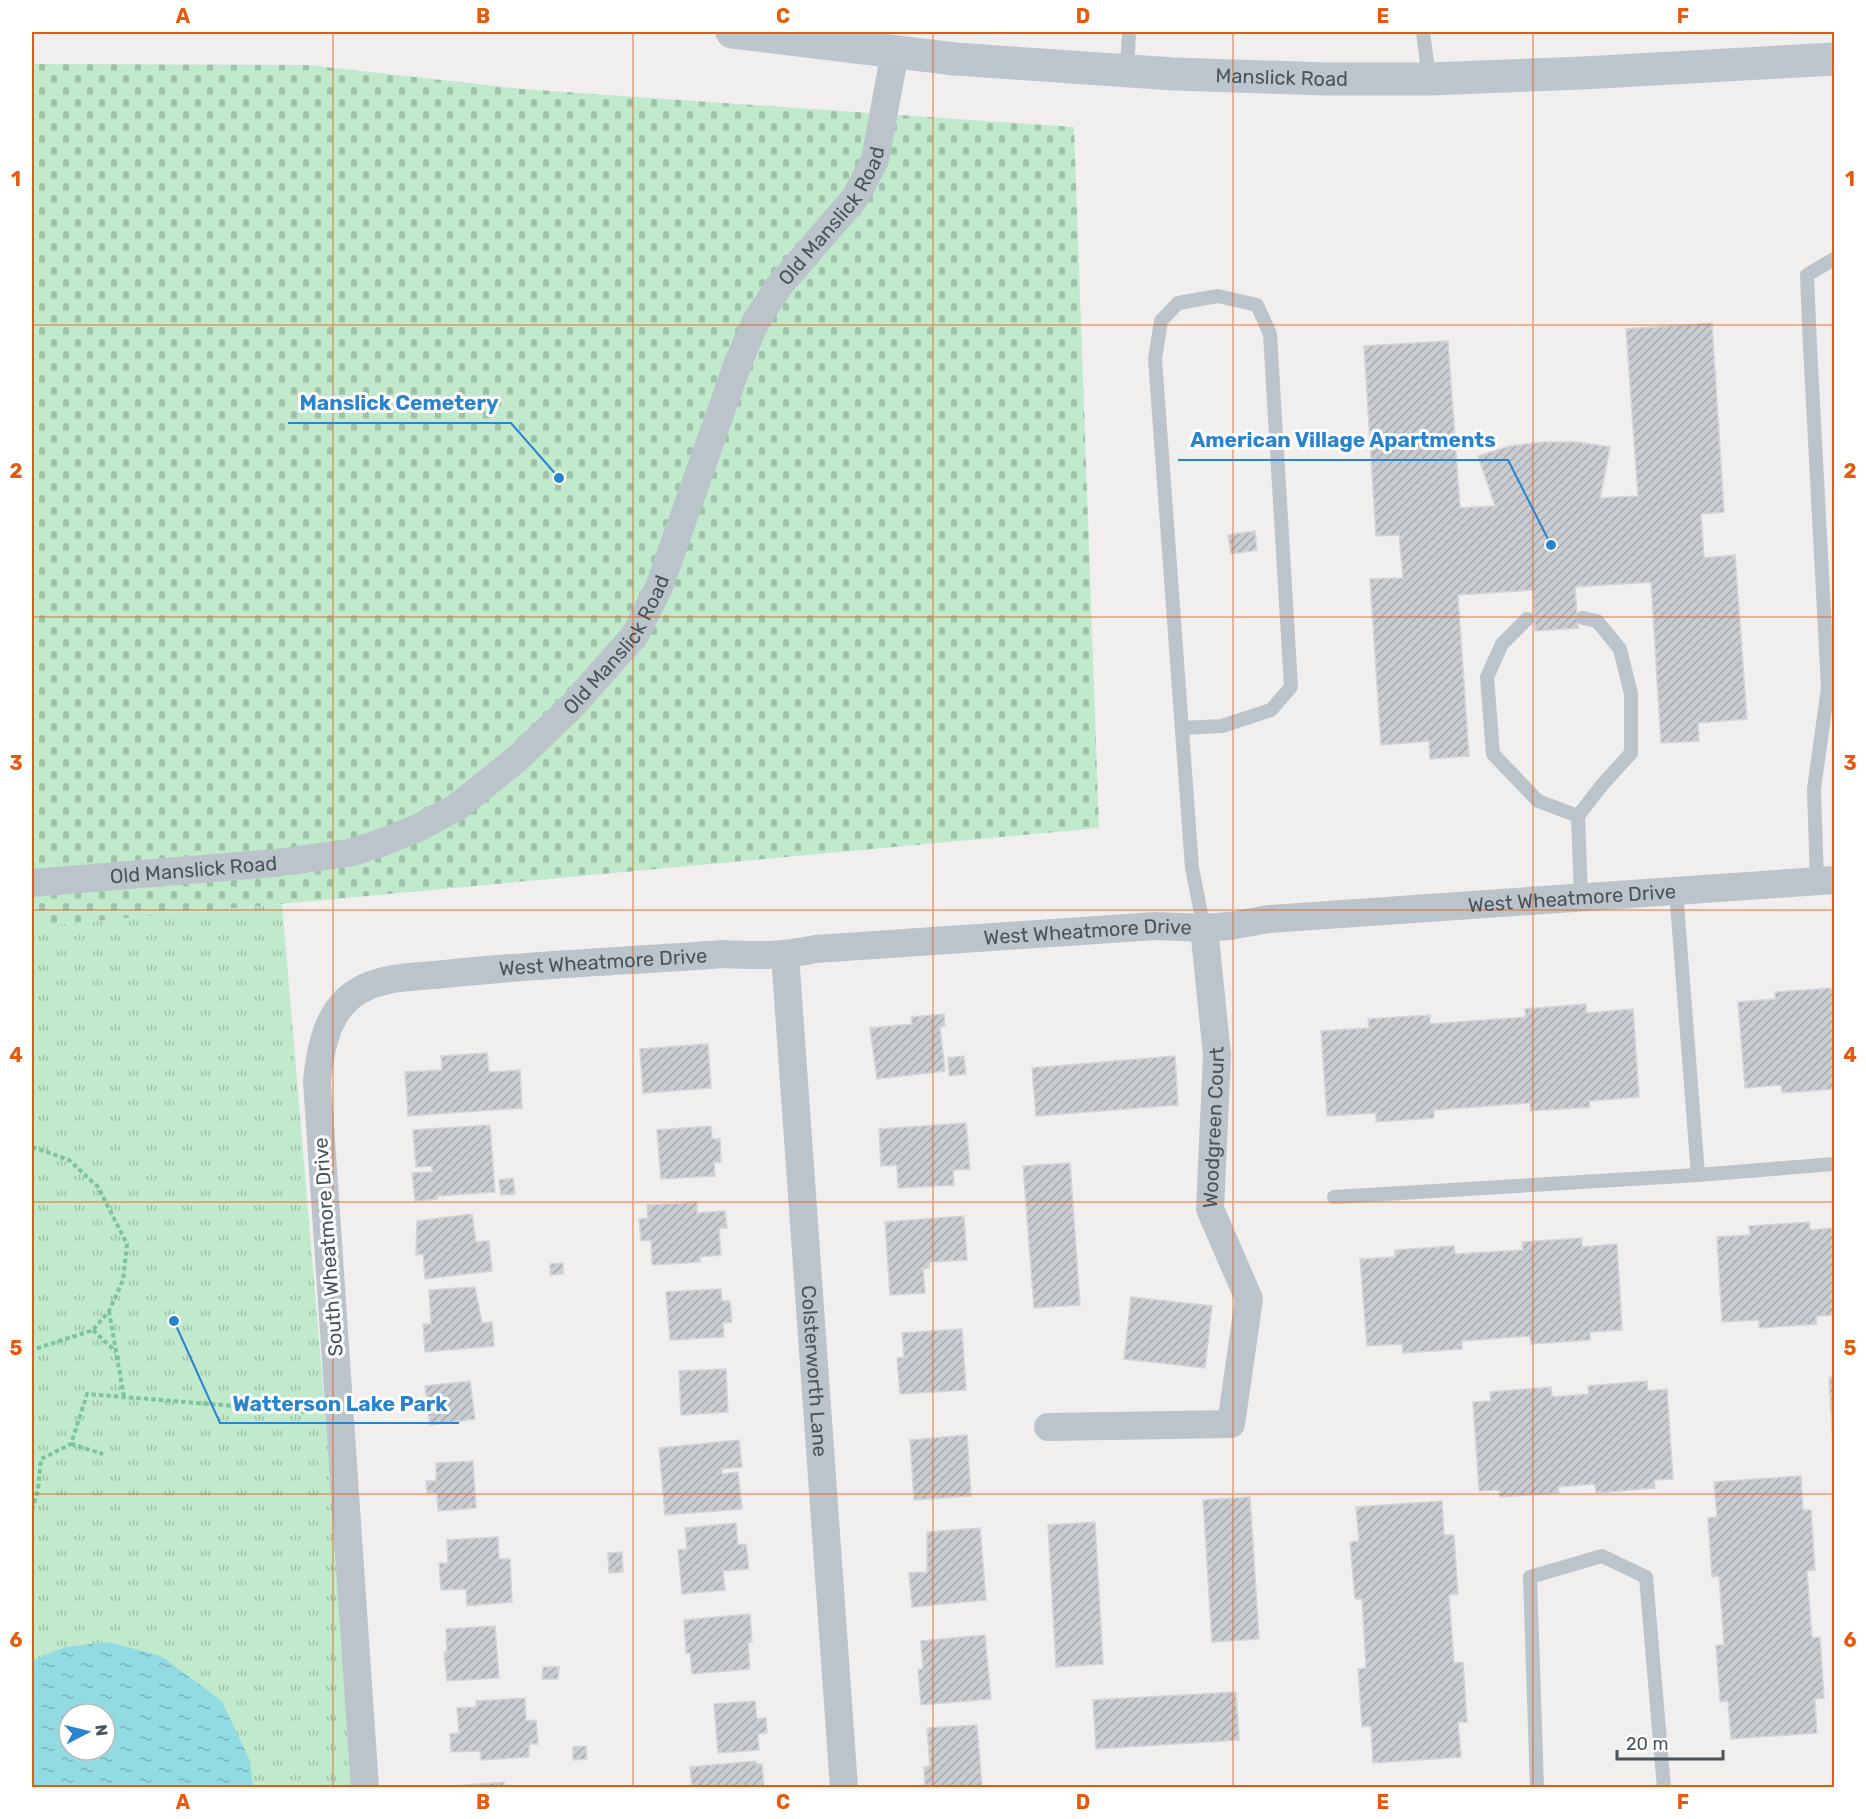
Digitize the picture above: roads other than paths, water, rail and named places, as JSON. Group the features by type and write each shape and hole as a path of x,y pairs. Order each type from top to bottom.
{"main road":[{"name":"Manslick Road","path":"732,32 955,59 1127,71 1328,79 1429,79 1583,74 1834,58"}],"street":[{"name":"Old Manslick Road","path":"32,883 275,864 349,852 378,844 418,828 457,807 518,758 558,720 635,635 659,587 738,363 756,321 779,286 855,198 875,160 895,52"},
{"name":"West Wheatmore Drive","path":"346,1001 356,992 380,981 477,970 723,954 785,955 816,949 1132,927 1204,928 1269,919 1826,880"},
{"name":"Woodgreen Court","path":"1048,1427 1231,1424 1249,1299 1210,1209 1217,1055 1204,928"},
{"name":"Colsterworth Lane","path":"785,955 844,1788"},
{"name":"South Wheatmore Drive","path":"346,1001 327,1032 317,1081 365,1788"}],"lane":[{"path":"1127,71 1129,32"},
{"path":"1423,32 1429,79"},
{"path":"1826,880 1814,789 1831,688 1807,275 1834,259"},
{"path":"1182,728 1222,726 1271,710 1291,687 1270,334 1257,304 1218,296 1178,303 1161,321 1155,359 1192,868 1204,928"},
{"path":"1581,898 1578,816 1631,753 1631,694 1620,649 1597,621 1583,618"},
{"path":"1527,619 1502,644 1487,677 1493,754 1538,801 1578,816"},
{"path":"1676,891 1698,1175"},
{"path":"1334,1197 1698,1175 1834,1164"},
{"path":"1537,1788 1530,1577 1602,1556 1646,1577 1664,1788"}],"water":[{"path":"109,1642 161,1656 222,1701 250,1761 253,1787 32,1787 32,1661 65,1647"}],"place":[{"name":"Manslick Cemetery","path":"559,478"},
{"name":"American Village Apartments","path":"1551,545"},
{"name":"Watterson Lake Park","path":"174,1321"}]}
